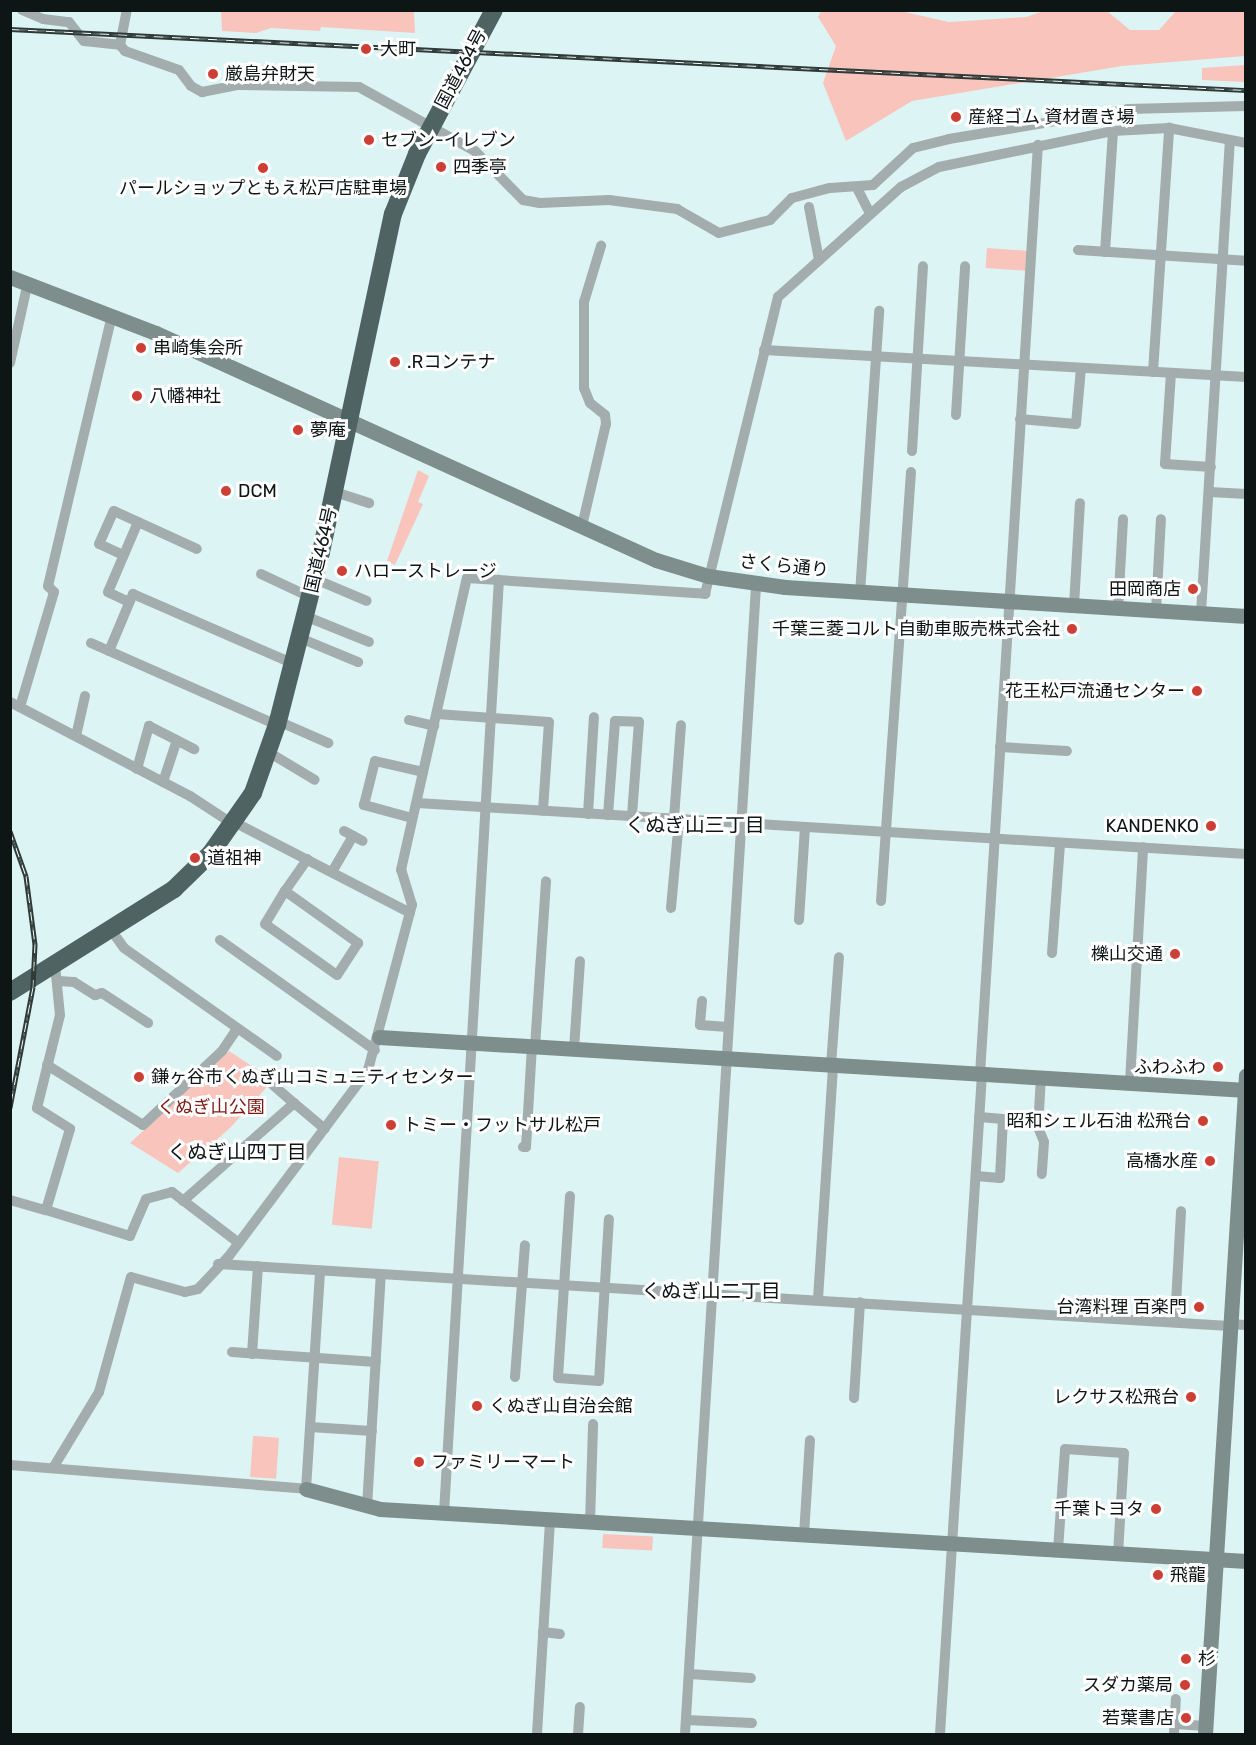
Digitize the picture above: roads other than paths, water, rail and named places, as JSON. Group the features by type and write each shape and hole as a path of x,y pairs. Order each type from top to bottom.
{"highway":[{"name":"国道464号","path":"11,992 57,973 111,930 174,889 211,853 253,793 270,753 294,664 351,421 388,230 407,175 494,10"}],"street":[{"path":"22,10 43,20 69,22 84,41 120,45 125,51 179,70 191,86 202,92 238,85 349,85 400,107 475,151 523,200 540,203 609,200 677,209 719,233 770,220 792,198 830,188 857,188 873,185 913,148 949,139 1128,109 1245,106"},
{"path":"120,45 127,10"},
{"path":"1153,372 1169,128"},
{"path":"53,1468 99,1392 131,1277 191,1293 239,1243 368,1070 412,905 401,870 467,578 705,594 778,297 901,187 939,167 1113,130 1169,128 1245,143"},
{"path":"1105,252 1113,130"},
{"path":"1201,613 1230,140"},
{"path":"940,1734 1038,145"},
{"path":"857,188 870,214"},
{"path":"809,207 819,260"},
{"path":"582,526 606,424 605,415 586,398 584,388 584,302 601,246"},
{"path":"1078,250 1245,261"},
{"path":"912,451 923,266"},
{"path":"956,415 965,266"},
{"name":"さくら通り","path":"10,277 112,315 656,560 708,576 756,585 860,593 1245,616"},
{"path":"10,363 28,282"},
{"path":"860,593 879,311"},
{"path":"112,315 48,586 54,592 15,705 163,782 234,823 410,913"},
{"path":"764,350 1245,377"},
{"path":"1020,419 1076,424 1081,369"},
{"path":"1171,373 1165,464 1211,467"},
{"path":"881,901 911,472"},
{"path":"335,492 369,503"},
{"path":"1210,492 1245,494"},
{"path":"1074,606 1080,503"},
{"path":"123,555 99,544 114,511 197,549"},
{"path":"1118,609 1123,519"},
{"path":"1156,610 1161,519"},
{"path":"129,602 108,592 138,522"},
{"path":"261,574 312,588 362,595"},
{"path":"444,1513 499,580"},
{"path":"685,1734 739,824 756,585"},
{"path":"109,651 133,594 294,664"},
{"path":"305,616 369,642"},
{"path":"300,638 358,662"},
{"path":"91,643 328,743"},
{"path":"76,736 86,703"},
{"path":"437,714 549,722 543,811"},
{"path":"588,814 594,717"},
{"path":"409,720 434,726"},
{"path":"608,814 615,721 639,722 632,816"},
{"path":"671,908 681,725"},
{"path":"137,769 149,726 194,749"},
{"path":"163,782 177,740"},
{"path":"1000,747 1066,751"},
{"path":"270,753 315,780"},
{"path":"412,818 364,805 375,760 423,772"},
{"path":"417,803 1245,854"},
{"path":"798,920 805,827"},
{"path":"332,872 348,833 363,842"},
{"path":"1053,953 1060,843"},
{"path":"1130,1082 1143,848"},
{"path":"285,891 358,943 337,975 265,924 285,891 307,860"},
{"path":"523,1147 526,1147 546,881"},
{"path":"111,930 124,948 277,1056"},
{"path":"220,940 377,1043 471,1043 981,1074 1245,1085 1205,1730 1174,1729 1176,1699"},
{"path":"818,1299 839,957"},
{"path":"574,1049 580,961"},
{"path":"57,973 95,995 102,993 148,1023"},
{"path":"45,1210 70,1129 37,1108 60,1015 57,973"},
{"path":"702,1001 700,1024 728,1027"},
{"path":"47,1065 143,1125 222,1051 237,1029"},
{"path":"1041,1077 1038,1127 1044,1142 1042,1174"},
{"path":"273,1084 325,1129"},
{"path":"183,1201 294,1103"},
{"path":"976,1176 1000,1178 1003,1119 979,1117"},
{"path":"10,1200 130,1236 146,1199 172,1192 239,1243"},
{"path":"570,1196 558,1378 599,1381 609,1219"},
{"path":"1175,1322 1181,1211"},
{"path":"515,1377 525,1245"},
{"path":"218,1264 1245,1325"},
{"path":"252,1354 258,1266"},
{"path":"306,1490 320,1270"},
{"path":"367,1507 381,1274"},
{"path":"854,1398 860,1302"},
{"path":"232,1352 376,1362"},
{"path":"590,1522 593,1424"},
{"path":"310,1427 372,1431"},
{"path":"804,1535 809,1440"},
{"path":"1058,1550 1065,1449 1124,1452 1118,1554"},
{"path":"10,1465 306,1490 367,1507 444,1513 1245,1561"},
{"path":"537,1734 550,1520"},
{"path":"543,1632 560,1634"},
{"path":"689,1674 751,1678"},
{"path":"578,1734 580,1707"},
{"path":"686,1720 752,1723"}],"railway":[{"path":"10,29 1246,90"},
{"path":"10,831 26,876 35,944 33,987 10,1108"}],"place":[{"name":"大町","path":"366,49"},
{"name":"厳島弁財天","path":"213,74"},
{"name":"産経ゴム 資材置き場","path":"956,117"},
{"name":"セブン-イレブン","path":"369,140"},
{"name":"四季亭","path":"441,167"},
{"name":"パールショップともえ松戸店駐車場","path":"263,168"},
{"name":"串崎集会所","path":"141,348"},
{"name":".Rコンテナ","path":"395,362"},
{"name":"八幡神社","path":"137,396"},
{"name":"夢庵","path":"298,430"},
{"name":"DCM","path":"226,491"},
{"name":"ハローストレージ","path":"342,571"},
{"name":"田岡商店","path":"1193,589"},
{"name":"千葉三菱コルト自動車販売株式会社","path":"1072,629"},
{"name":"花王松戸流通センター","path":"1197,691"},
{"name":"KANDENKO","path":"1211,826"},
{"name":"道祖神","path":"195,858"},
{"name":"櫟山交通","path":"1175,954"},
{"name":"ふわふわ","path":"1218,1067"},
{"name":"鎌ヶ谷市くぬぎ山コミュニティセンター","path":"139,1077"},
{"name":"昭和シェル石油 松飛台","path":"1203,1121"},
{"name":"トミー・フットサル松戸","path":"391,1125"},
{"name":"高橋水産","path":"1210,1161"},
{"name":"台湾料理 百楽門","path":"1199,1307"},
{"name":"レクサス松飛台","path":"1191,1397"},
{"name":"くぬぎ山自治会館","path":"477,1406"},
{"name":"ファミリーマート","path":"419,1462"},
{"name":"千葉トヨタ","path":"1156,1509"},
{"name":"飛龍","path":"1158,1575"},
{"name":"杉","path":"1186,1659"},
{"name":"スダカ薬局","path":"1185,1685"},
{"name":"若葉書店","path":"1186,1718"}],"district":[{"name":"くぬぎ山三丁目","path":"695,825"},
{"name":"くぬぎ山四丁目","path":"237,1152"},
{"name":"くぬぎ山二丁目","path":"711,1291"}],"park label":[{"name":"くぬぎ山公園","path":"211,1107"}]}
